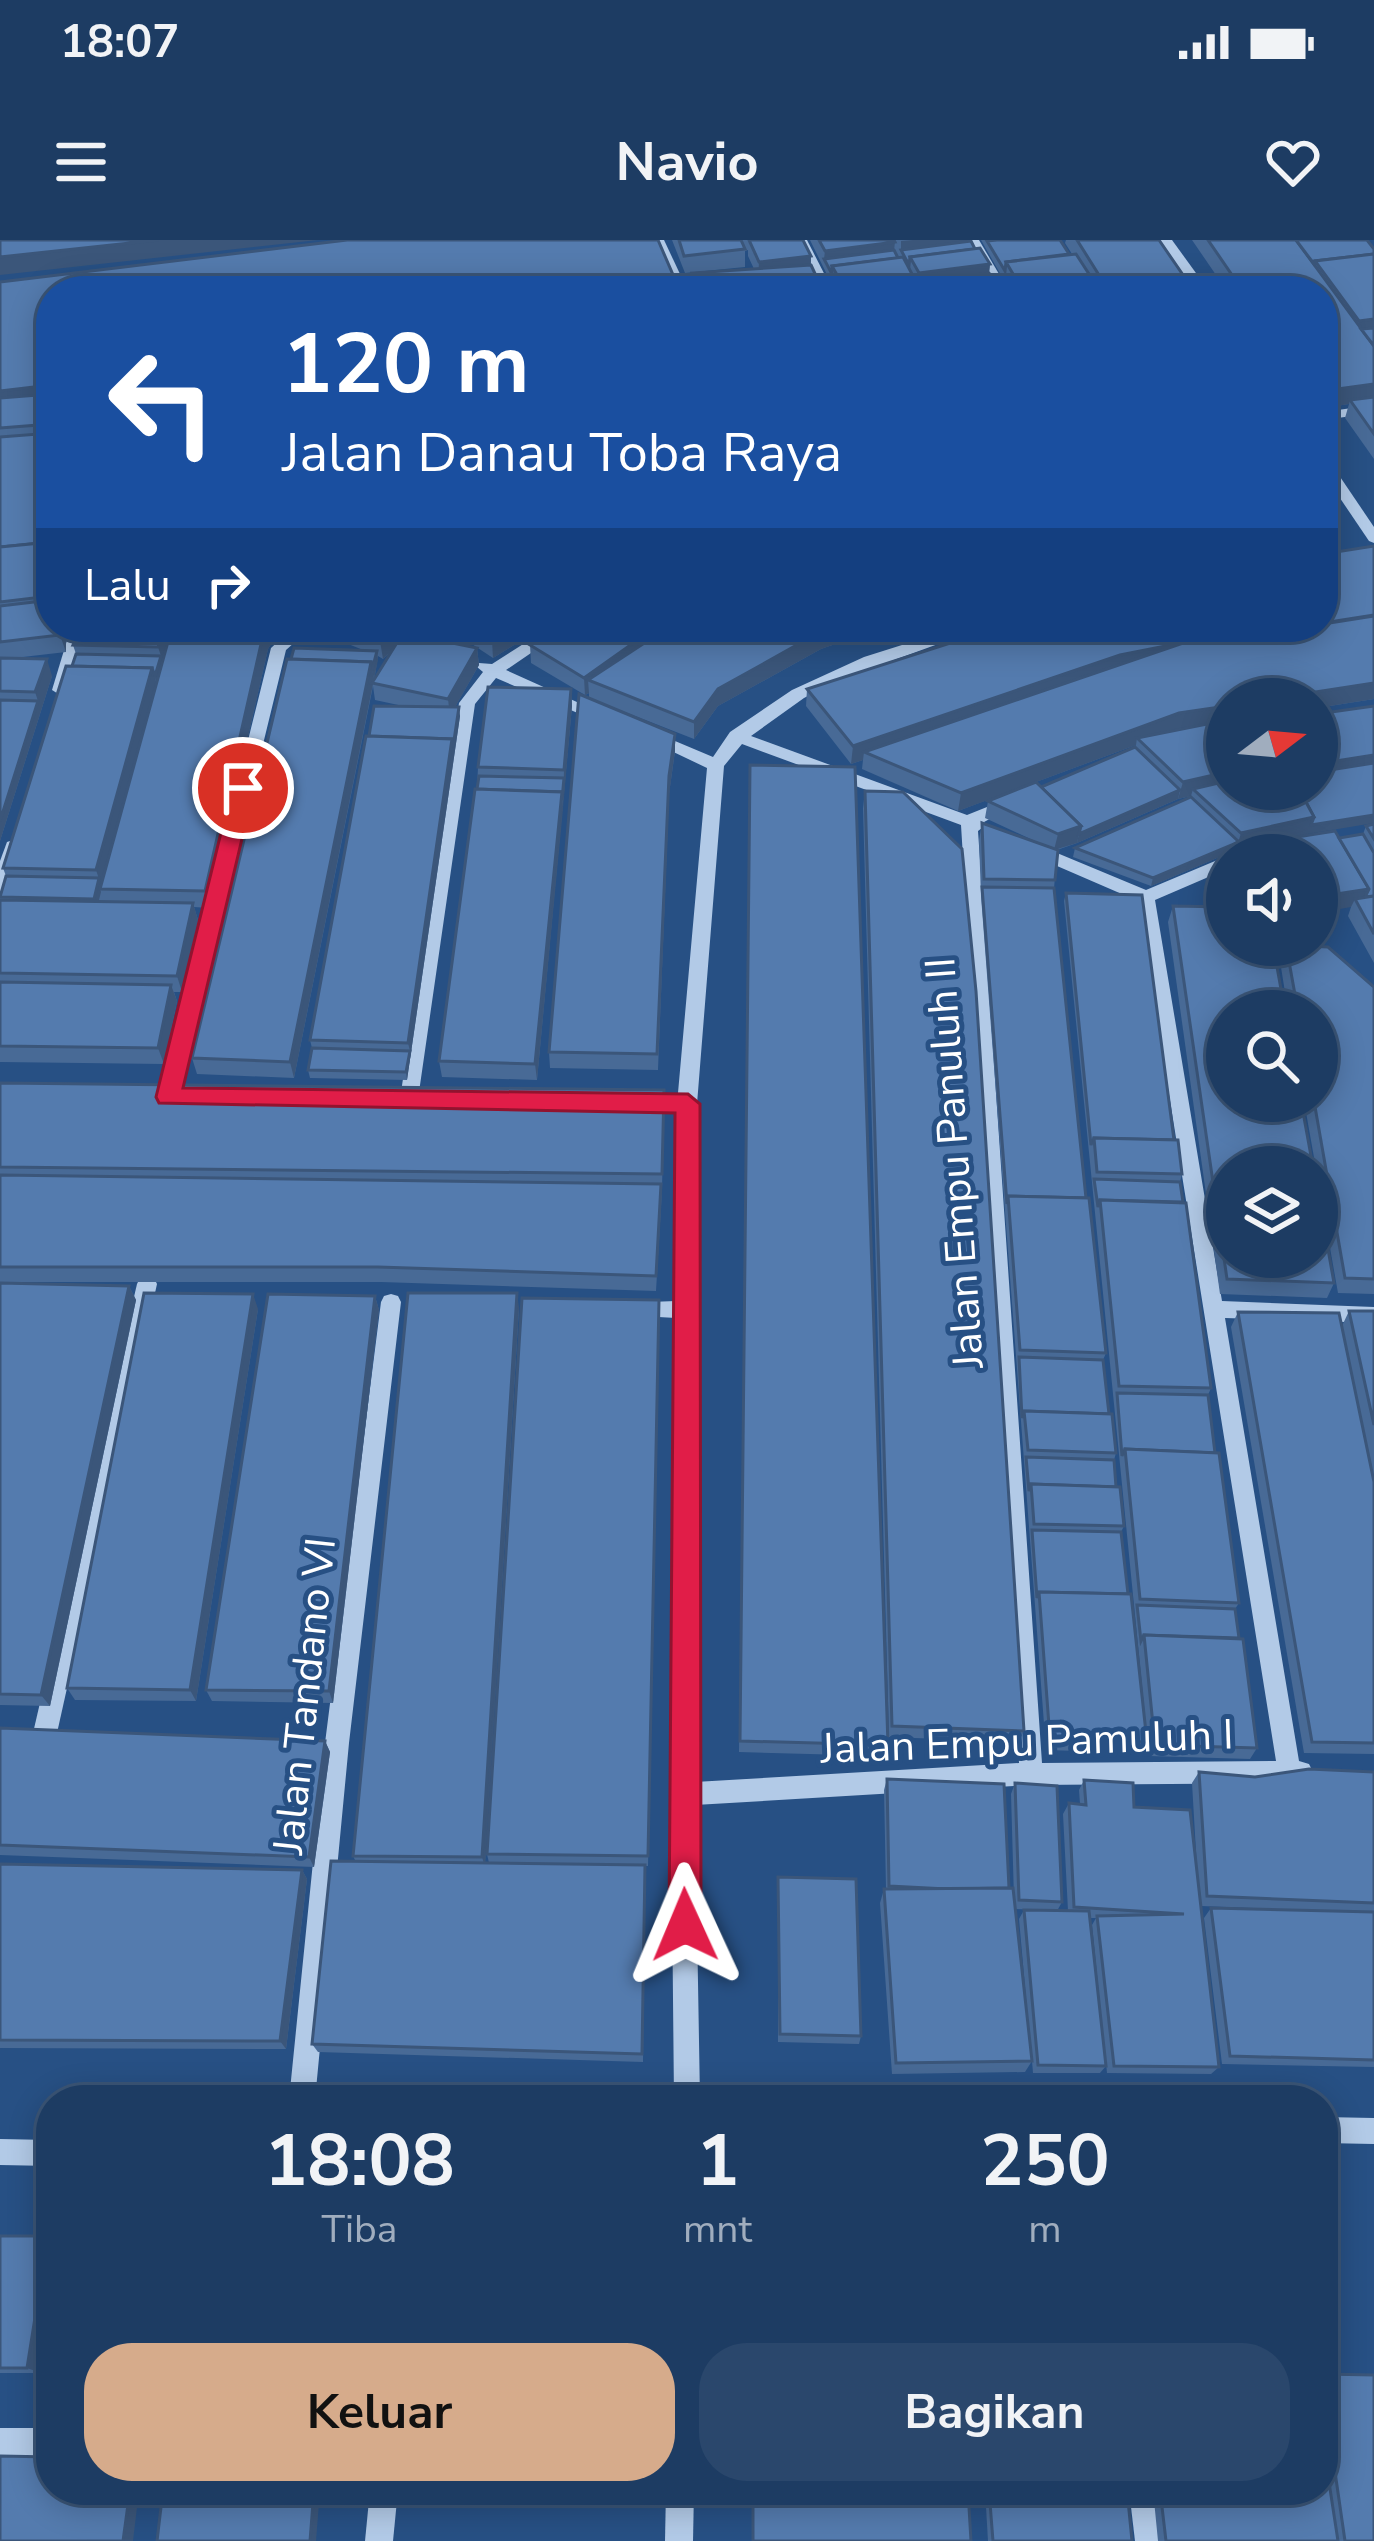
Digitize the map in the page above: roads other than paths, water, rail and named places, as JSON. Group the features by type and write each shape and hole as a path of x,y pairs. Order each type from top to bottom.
{"street":[{"path":"657,240 673,276"},
{"path":"800,240 818,276"},
{"path":"972,240 993,276"},
{"path":"1165,240 1191,276"},
{"path":"1338,414 1374,409"},
{"path":"1338,484 1374,538"},
{"path":"53,712 75,642"},
{"path":"168,1097 209,919 280,648 287,642"},
{"path":"409,1100 467,703 493,670 537,642"},
{"path":"687,2085 683,1794 688,1104 716,765 736,736 798,692 936,642"},
{"path":"472,662 615,722"},
{"path":"44,668 67,668"},
{"path":"635,731 716,765"},
{"path":"736,736 979,825 1032,794"},
{"path":"0,890 20,824"},
{"name":"Jalan Empu Panuluh II","path":"979,825 1031,1774"},
{"path":"1008,838 1146,897 1206,871"},
{"path":"1146,897 1289,1772"},
{"path":"186,918 209,919"},
{"path":"144,1096 190,1097"},
{"path":"387,1099 432,1100"},
{"path":"664,1103 688,1104"},
{"path":"45,1733 144,1294"},
{"name":"Jalan Tandano VI","path":"303,2085 326,1742 392,1302"},
{"path":"604,1308 687,1310"},
{"path":"1213,1310 1374,1315"},
{"name":"Jalan Empu Pamuluh I","path":"683,1794 1031,1774 1331,1773"},
{"path":"1338,2130 1374,2131"},
{"path":"0,2152 36,2153"},
{"path":"0,2442 36,2442"},
{"path":"379,2541 383,2505"},
{"path":"679,2541 680,2505"},
{"path":"1145,2505 1149,2541"}]}
